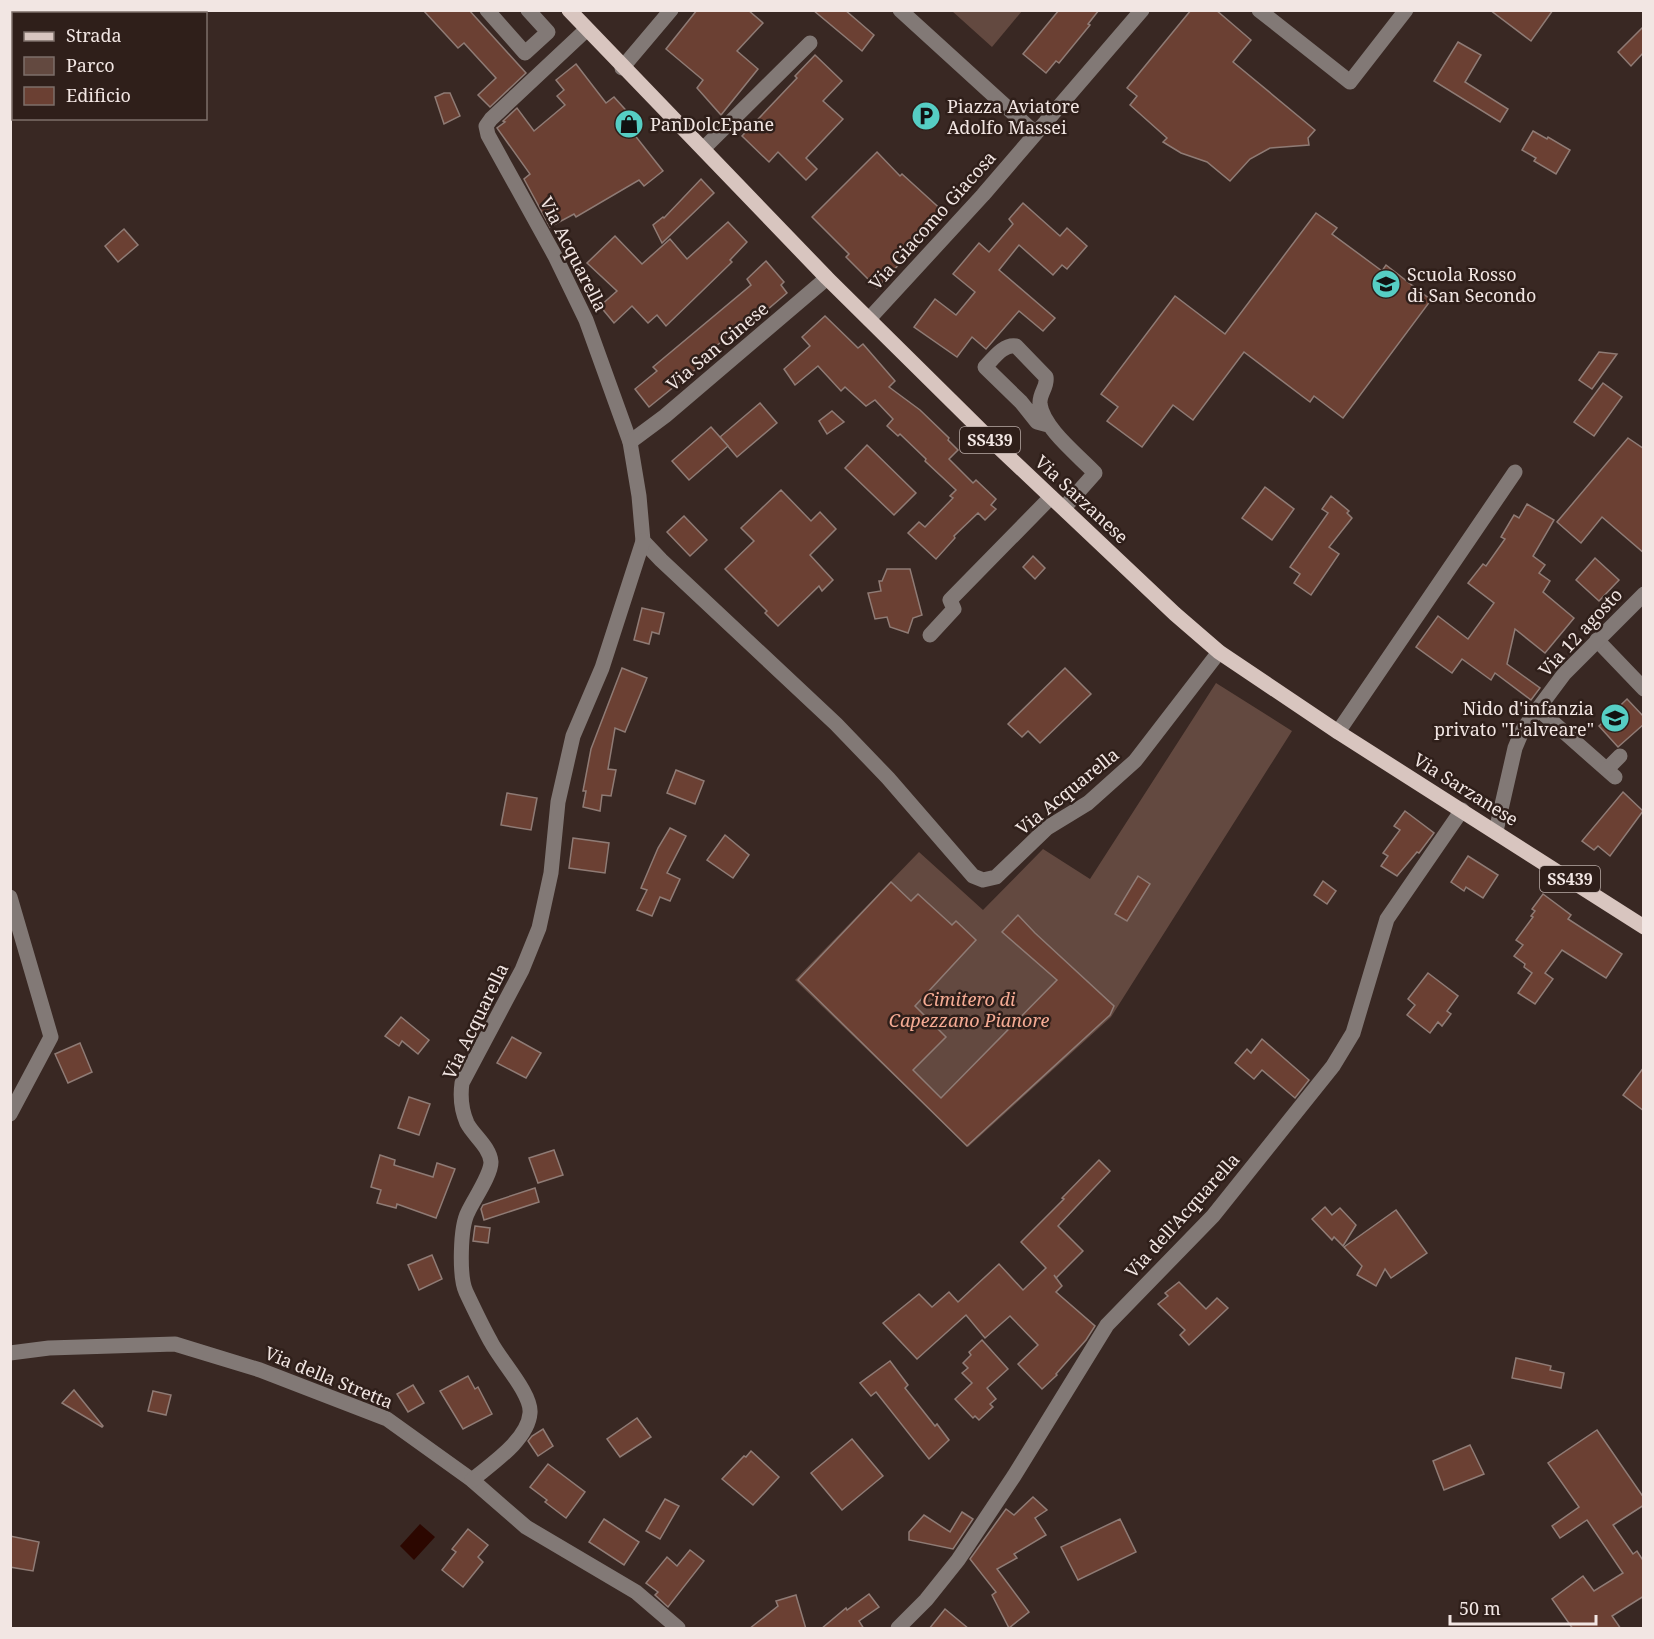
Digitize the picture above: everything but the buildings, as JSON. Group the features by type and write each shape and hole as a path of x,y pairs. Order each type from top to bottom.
{"main road":[{"name":"Via Sarzanese","path":"569,10 622,68 704,148 869,320 1175,614 1220,652 1338,732 1644,927"}],"street":[{"path":"486,10 525,53 548,32 528,10"},
{"path":"622,68 671,10"},
{"path":"900,10 1035,134"},
{"name":"Via Giacomo Giacosa","path":"869,320 983,195 1142,10"},
{"path":"1259,10 1350,82 1406,10"},
{"name":"Via Acquarella","path":"472,1480 523,1434 531,1410 526,1397 492,1344 464,1289 460,1268 466,1215 486,1178 491,1162 486,1149 468,1123 460,1100 462,1083 522,970 539,928 551,873 558,802 573,735 602,668 643,541 639,496 630,442 586,320 555,256 488,135 486,126 586,30"},
{"path":"704,148 810,44"},
{"name":"Via San Ginese","path":"630,442 827,278"},
{"path":"1021,402 1030,403 1042,394 1046,388 1046,377 1016,346 1010,345 1002,349 986,368 1021,402 1037,422 1048,425"},
{"path":"1042,394 1040,404 1048,425 1095,473 1064,508"},
{"path":"1338,732 1515,472"},
{"path":"930,635 954,609 950,600 1051,497"},
{"name":"Via Acquarella","path":"643,541 836,724 888,778 962,866 973,876 983,880 996,878 1047,828 1088,803 1135,761 1220,652"},
{"name":"Via 12 agosto","path":"1496,831 1515,748 1523,729 1564,674 1644,594"},
{"path":"1598,640 1644,689"},
{"path":"1538,709 1611,773 1620,756"},
{"name":"Via dell'Acquarella","path":"898,1629 926,1600 958,1560 1014,1476 1107,1325 1213,1216 1333,1066 1353,1033 1387,919 1462,810"},
{"path":"10,897 51,1037 10,1114"},
{"name":"Via della Stretta","path":"10,1353 49,1348 175,1344 260,1370 387,1419 472,1480 526,1527 636,1592 678,1629"}],"green space":[{"path":"952,11 1022,11 992,47"},
{"name":"Cimitero di Capezzano Pianore","path":"1216,683 1292,731 1111,1017 968,1147 795,980 919,852 983,910 1043,849 1090,879"}],"shaded area":[{"path":"420,1524 435,1537 414,1560 400,1546"}],"place":[{"name":"Piazza Aviatore Adolfo Massei","path":"926,116"},
{"name":"PanDolcEpane","path":"629,124"},
{"name":"Scuola Rosso di San Secondo","path":"1386,284"},
{"name":"Nido d'infanzia privato \"L'alveare\"","path":"1615,718"}]}
